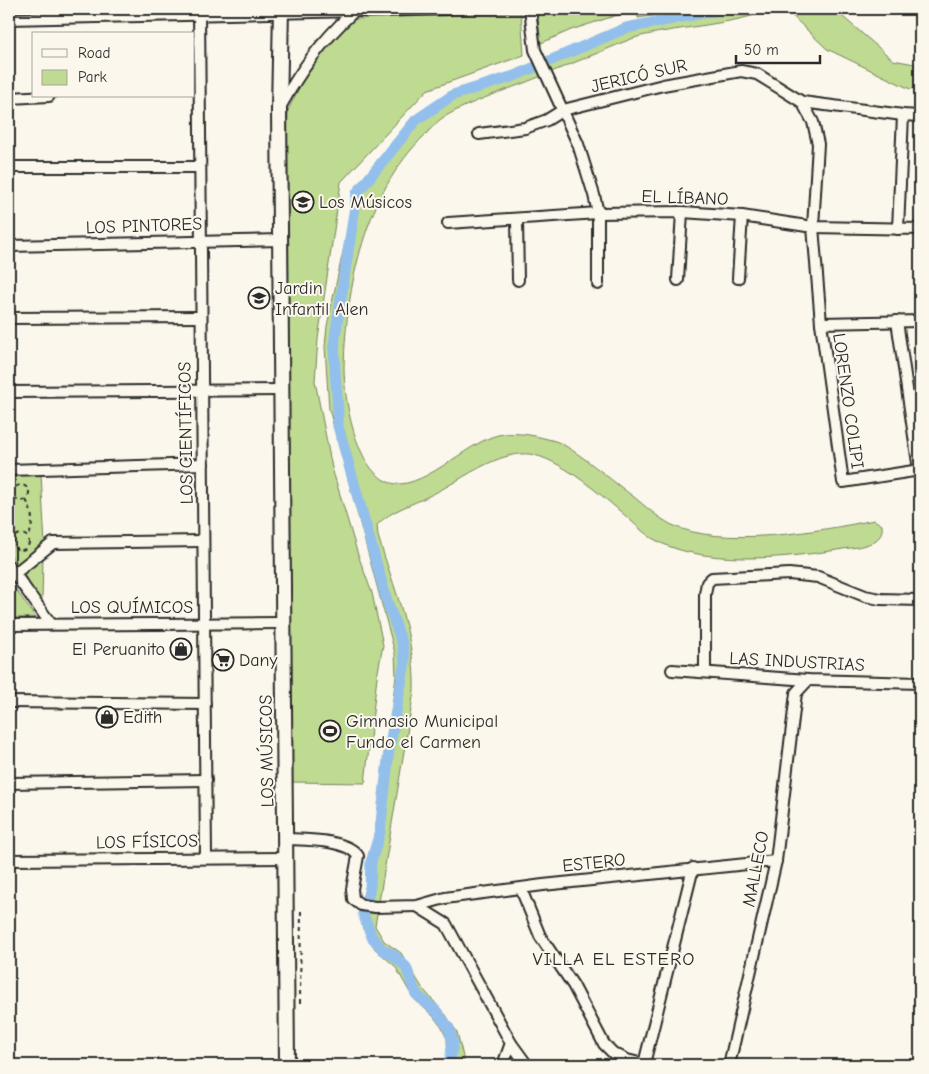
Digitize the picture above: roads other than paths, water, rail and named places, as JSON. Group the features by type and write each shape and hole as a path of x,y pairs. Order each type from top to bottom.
{"street":[{"path":"9,19 199,12 447,9"},
{"path":"530,9 535,50 585,161 598,213 598,284"},
{"name":"LOS MÚSICOS","path":"281,11 282,390 288,914 287,1065"},
{"name":"LOS MÚSICOS","path":"280,108 298,75 325,39 354,11"},
{"name":"LOS CIENTÍFICOS","path":"199,12 197,92 201,240 206,857"},
{"name":"JERICÓ SUR","path":"479,134 525,128 547,120 563,110 663,85 741,71 757,74 802,102"},
{"path":"9,98 32,97"},
{"path":"802,102 903,116 920,116"},
{"name":"LORENZO COLIPI","path":"802,102 814,122 818,144 813,227 821,323 844,482 919,470"},
{"path":"898,229 903,116"},
{"path":"9,167 200,167"},
{"path":"678,280 682,212"},
{"name":"EL LÍBANO","path":"448,223 517,220 598,213 682,212 742,216 813,227 920,229"},
{"path":"738,278 742,216"},
{"path":"517,220 518,280"},
{"name":"LOS PINTORES","path":"9,246 201,240 281,240"},
{"path":"9,318 201,317"},
{"path":"897,321 919,470"},
{"path":"821,323 920,321"},
{"path":"9,392 202,389 282,390"},
{"path":"9,470 203,464"},
{"path":"12,570 53,543 203,541"},
{"name":"LOS QUÍMICOS","path":"12,570 51,624 284,623"},
{"path":"705,672 705,594 707,584 712,578 789,574 818,577 872,598 920,600"},
{"path":"9,625 51,624"},
{"name":"LAS INDUSTRIAS","path":"672,670 808,680 920,683"},
{"name":"MALLECO","path":"729,1065 776,861 796,693 808,680"},
{"path":"9,702 205,704"},
{"path":"9,783 206,780"},
{"name":"ESTERO","path":"286,839 344,845 353,848 358,856 352,889 353,899 361,905 375,907 417,906 445,898 693,868 776,861"},
{"name":"LOS FÍSICOS","path":"9,860 206,857 287,858"},
{"path":"521,889 540,936 573,985 604,1044 614,1053 627,1060 646,1065 693,868"},
{"path":"417,906 446,924 511,1043 527,1065"},
{"path":"503,1065 511,1043"}],"waterway":[{"path":"449,1065 453,1043 449,1028 436,1011 416,994 406,967 392,954 383,950 372,937 363,914 370,887 371,862 380,832 389,750 405,661 402,643 387,601 338,426 334,359 335,337 357,193 416,120 453,95 514,76 626,28 723,9"}],"place":[{"name":"Los Músicos","path":"303,202"},
{"name":"Jardin Infantil Alen","path":"259,298"},
{"name":"El Peruanito","path":"181,649"},
{"name":"Dany","path":"223,660"},
{"name":"Edith","path":"107,717"},
{"name":"Gimnasio Municipal Fundo el Carmen","path":"330,731"}],"district":[{"name":"VILLA EL ESTERO","path":"614,959"}]}
